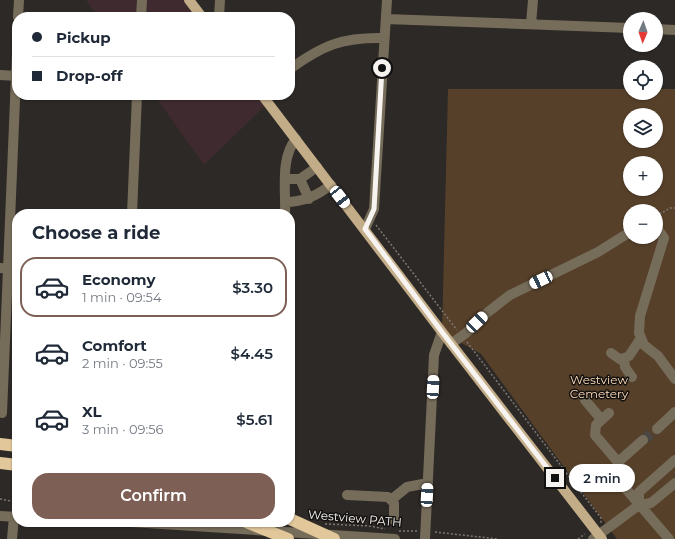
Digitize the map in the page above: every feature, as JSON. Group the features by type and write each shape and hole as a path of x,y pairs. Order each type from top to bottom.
{"highway":[{"path":"0,444 12,445"},
{"path":"0,463 12,464"},
{"path":"295,521 334,539"},
{"path":"258,527 288,539"}],"main road":[{"path":"189,0 198,12"},
{"path":"266,100 365,229 595,537"}],"street":[{"path":"18,12 19,0"},
{"path":"140,0 141,12"},
{"path":"219,12 220,0"},
{"path":"365,229 374,209 387,0"},
{"path":"531,24 533,0"},
{"path":"386,19 623,28"},
{"path":"663,29 675,30"},
{"path":"295,66 327,45 360,39 384,38"},
{"path":"0,75 12,76"},
{"path":"2,413 15,100"},
{"path":"132,209 138,100"},
{"path":"285,209 287,156 289,147 296,139"},
{"path":"286,179 300,180 317,167"},
{"path":"300,180 308,199"},
{"path":"285,202 298,202 308,199 318,195 331,185"},
{"path":"451,344 510,295 598,252 623,236"},
{"path":"662,244 640,316 639,333 644,345 658,356 675,379"},
{"path":"425,534 434,355 442,332"},
{"path":"611,353 621,360 629,356 636,348 641,338"},
{"path":"624,358 625,367 632,377"},
{"path":"585,400 605,416 596,424 594,435 618,462"},
{"path":"656,429 675,412"},
{"path":"644,440 618,462 614,475 669,539"},
{"path":"639,505 639,492 675,460"},
{"path":"391,500 407,487 428,483"},
{"path":"595,537 639,505 651,503 675,483"},
{"path":"347,495 388,497 394,503 394,520"},
{"path":"0,516 12,516"},
{"path":"12,539 14,527"},
{"path":"251,527 394,533"}],"path":[{"path":"663,212 670,208 675,208"},
{"path":"377,228 459,333"},
{"path":"464,339 601,520"},
{"path":"0,499 12,501"},
{"name":"Westview PATH","path":"319,523 370,526 394,533 411,531 425,534 458,533 498,539"},
{"path":"578,539 595,537"}],"shaded area":[{"path":"86,0 185,0 196,12 94,12"},
{"path":"158,100 271,100 204,165"}],"green space":[{"name":"Westview Cemetery","path":"448,89 623,89 623,100 663,100 663,89 675,89 675,539 617,539 481,354 442,332"}],"tunnel":[{"path":"643,440 657,429"}],"route":[{"path":"382,68 374,209 371,219 365,229 442,332 555,478"}]}
